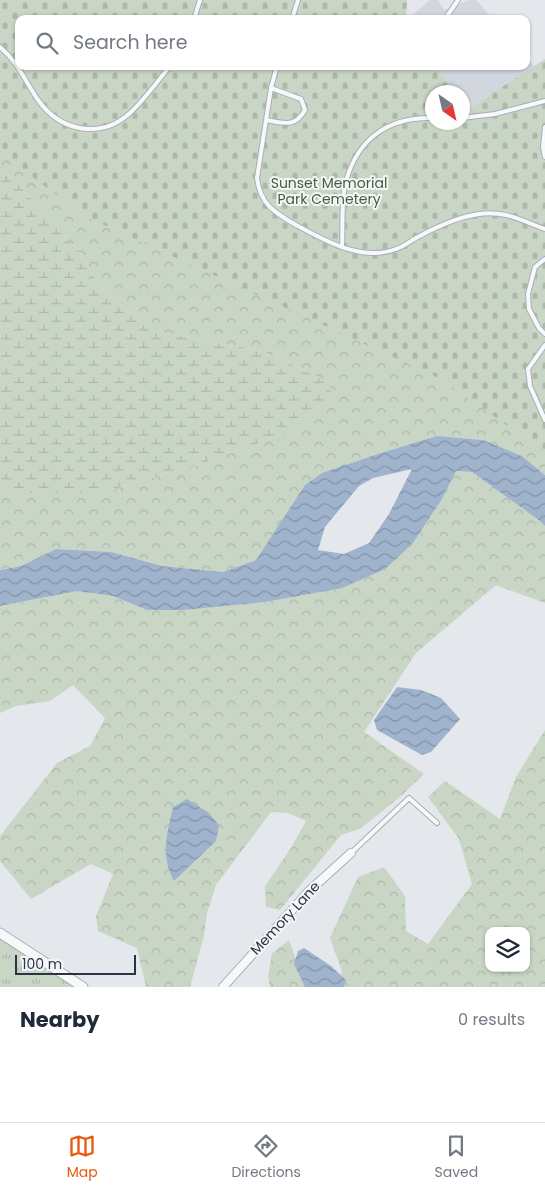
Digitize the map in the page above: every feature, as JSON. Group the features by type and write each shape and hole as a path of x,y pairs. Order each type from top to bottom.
{"street":[{"name":"Memory Lane","path":"223,987 308,891 351,854"},
{"path":"0,933 83,987"}],"lane":[{"path":"195,15 200,0"},
{"path":"293,15 298,0"},
{"path":"448,15 458,0"},
{"path":"0,47 15,62"},
{"path":"21,70 38,100 52,116 71,127 87,130 113,124 129,114 167,70"},
{"path":"276,70 271,88 257,178 258,191 268,207 280,217 312,234 364,254 396,249 440,226 460,218 479,214 507,214 545,229"},
{"path":"266,120 291,124 300,119 305,110 301,99 271,88"},
{"path":"470,117 495,114 545,101"},
{"path":"342,247 346,182 357,155 369,138 387,127 403,120 425,118"},
{"path":"545,127 543,147 545,157"},
{"path":"545,259 535,267 528,294 529,309 539,328 545,334"},
{"path":"545,344 528,368 530,386 545,420"},
{"path":"351,854 409,798 437,824"}],"shaded area":[{"path":"430,0 438,0 444,10 469,0 476,0 489,15 413,15"},
{"path":"438,70 528,70 470,108 470,85 450,85"}],"green space":[{"name":"Sunset Memorial Park Cemetery","path":"0,0 407,0 406,15 15,15 15,70 438,70 450,85 425,85 425,130 470,130 470,108 545,59 545,456 530,442 443,380 89,218 0,154"},
{"path":"0,103 545,433 545,475 522,456 483,440 437,436 381,453 280,525 256,560 223,572 162,566 111,552 56,549 21,566 0,570 0,480 8,493 99,493 198,465 283,434 327,402 333,384 263,351 151,331 100,288 82,255 16,182 0,169"},
{"path":"0,169 16,182 82,255 100,288 151,331 263,351 333,384 327,402 284,434 198,465 99,493 8,493 0,480"},
{"path":"456,471 472,472 545,526 545,603 496,585 416,653 364,732 424,774 401,796 360,829 341,835 280,910 266,907 265,886 291,848 306,821 288,813 271,812 216,885 207,913 204,936 190,987 146,987 137,948 98,931 96,916 113,874 91,864 31,899 0,861 0,836 57,763 90,746 105,718 73,685 50,701 16,706 0,713 0,606 77,591 113,596 147,610 183,610 265,602 413,543 442,499"},
{"path":"545,730 545,987 338,987 342,971 330,938 358,877 384,867 405,896 406,931 428,944 472,884 459,839 428,797 445,781 500,819 516,777"},
{"path":"0,931 85,987 0,987"},
{"path":"289,940 297,962 310,987 270,987 268,977 272,953"}],"water":[{"path":"437,436 483,440 522,456 545,475 545,526 472,472 456,471 442,499 413,543 385,569 342,588 265,602 183,610 147,610 113,596 77,591 0,606 0,570 21,566 56,549 111,552 162,566 223,572 256,560 305,485 322,473","holes":["412,469 389,514 369,543 344,554 318,550 325,527 359,486 373,478"]},
{"path":"397,687 421,690 441,698 460,719 431,752 422,755 377,730 374,720"},
{"path":"187,799 209,813 219,825 216,841 174,881 167,862 167,835 173,807"},
{"path":"304,948 331,966 346,980 344,987 305,987 294,964 298,951"}]}
